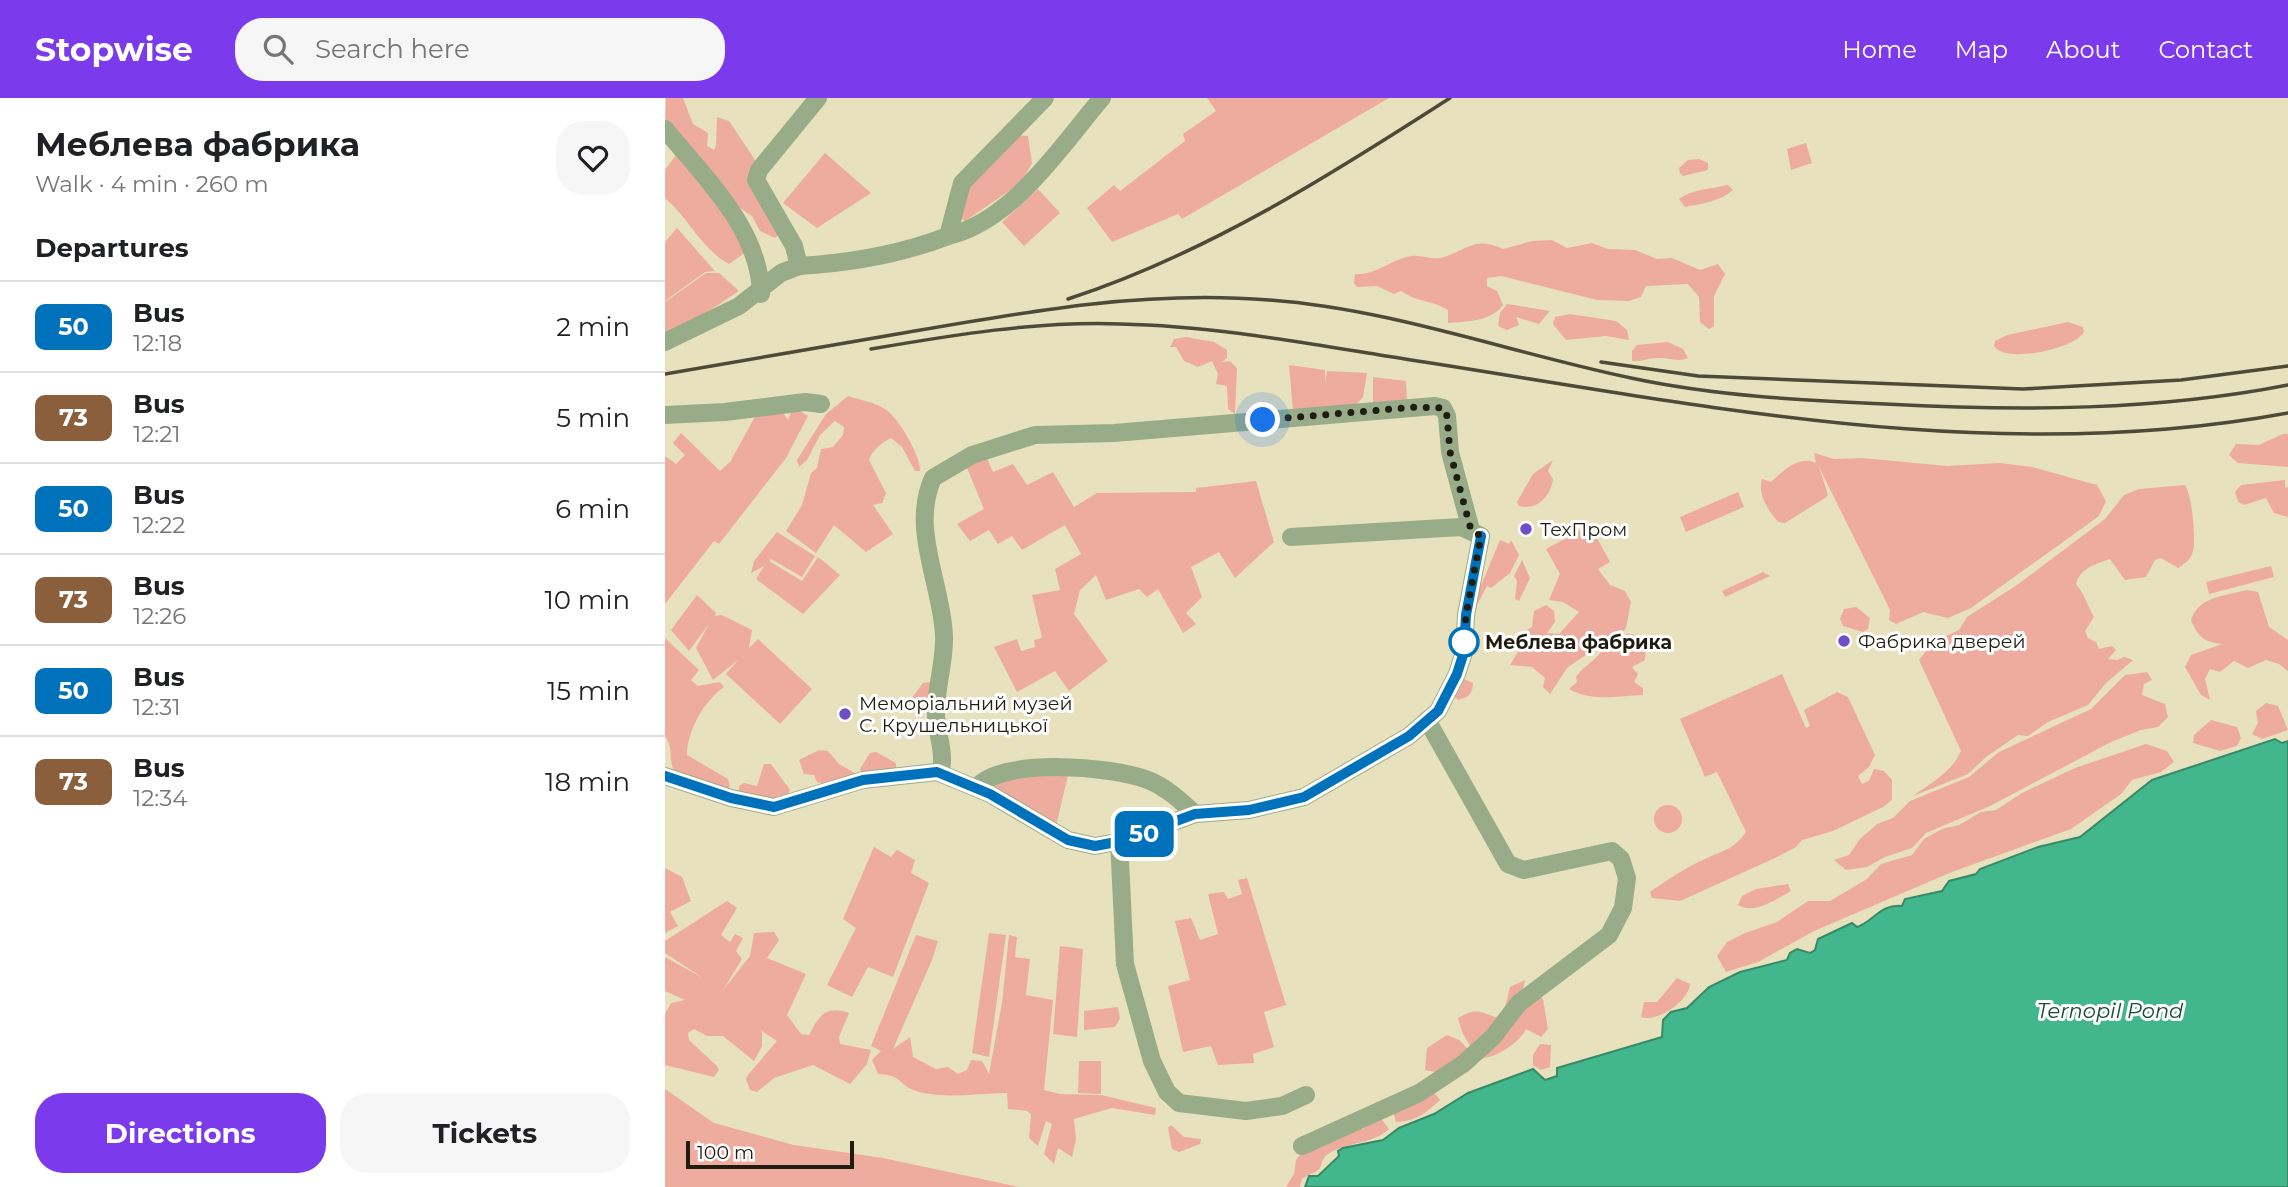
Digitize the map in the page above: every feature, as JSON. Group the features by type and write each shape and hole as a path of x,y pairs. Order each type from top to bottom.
{"street":[{"path":"799,266 794,246 756,180 759,170 818,98"},
{"path":"948,236 962,183 1045,98"},
{"path":"665,342 688,334 739,306 799,266 873,259 916,248 976,227 1000,212 1102,98"},
{"path":"665,129 732,212 751,248 761,291"},
{"path":"665,415 725,412 805,402 821,404"},
{"path":"665,776 731,798 774,807 863,780 923,772 940,773 1018,809 1041,826 1068,840 1095,846 1119,841 1195,814 1249,810 1304,797 1399,741 1438,711 1447,698 1464,652 1476,533 1450,452 1447,416 1443,408 1114,433 1035,435 972,455 933,478 927,501 929,559 944,639 936,704 937,734 944,762 940,773"},
{"path":"1291,537 1461,527 1476,533"},
{"path":"1302,1146 1419,1093 1463,1064 1493,1037 1519,1003 1609,935 1623,908 1627,878 1621,859 1612,851 1524,870 1508,864 1427,720"},
{"path":"976,788 982,780 1024,769 1059,767 1125,773 1167,790 1195,814"},
{"path":"1119,841 1125,964 1151,1061 1167,1093 1179,1103 1246,1111 1282,1106 1306,1095"}],"shaded area":[{"path":"666,98 683,98 693,124 708,133 707,146 714,150 717,117 729,121 755,160 751,189 784,210 786,228 775,238 760,231 752,216 729,201 665,124"},
{"path":"1207,98 1389,98 1182,219 1178,214 1112,242 1087,208 1114,185 1120,191 1185,141 1183,134 1216,111"},
{"path":"1013,135 1028,136 1032,163 1021,183 965,221 957,215 974,173"},
{"path":"1806,143 1812,163 1791,170 1787,149"},
{"path":"825,153 871,193 817,228 783,203"},
{"path":"676,155 723,212 746,252 729,264 703,242 665,198 665,170"},
{"path":"1699,159 1708,163 1708,170 1683,176 1680,173 1679,168 1688,160"},
{"path":"1728,185 1733,190 1711,202 1685,207 1679,199 1696,191"},
{"path":"1038,189 1060,213 1024,246 1002,222"},
{"path":"677,228 715,271 705,272 665,301 665,242"},
{"path":"1552,240 1567,248 1592,243 1608,249 1635,250 1657,259 1672,258 1700,270 1718,264 1725,274 1714,296 1714,326 1709,329 1700,322 1699,297 1688,284 1646,286 1641,297 1629,301 1597,300 1501,276 1487,278 1487,286 1497,291 1503,305 1486,317 1448,323 1448,310 1442,307 1401,291 1394,294 1377,286 1357,287 1354,283 1355,274 1375,271 1411,256 1440,258 1477,244 1503,249 1532,241"},
{"path":"706,273 719,273 739,291 695,320 665,332 665,302"},
{"path":"1507,304 1550,311 1539,324 1516,317 1519,325 1507,330 1498,326 1500,313"},
{"path":"1570,314 1616,321 1627,330 1629,340 1606,336 1566,340 1553,324 1555,317"},
{"path":"2068,322 2083,327 2084,332 2068,344 2054,349 2011,354 1994,346 1995,341 2007,335"},
{"path":"1186,337 1214,342 1227,350 1227,358 1222,362 1230,361 1237,368 1235,414 1228,409 1227,386 1216,384 1218,374 1212,361 1198,367 1184,361 1176,347 1170,347 1174,339"},
{"path":"1668,342 1683,349 1688,358 1632,361 1632,351 1637,345"},
{"path":"1289,365 1325,370 1325,383 1327,371 1367,373 1363,397 1355,406 1293,410"},
{"path":"1373,377 1406,381 1407,403 1373,404"},
{"path":"848,396 876,405 890,413 913,447 920,471 915,471 902,447 891,438 881,444 869,460 886,493 882,503 873,505 893,534 866,552 834,525 816,553 786,531 802,505 811,473 817,468 821,449 833,447 843,435 844,427 835,421 820,435 807,460 799,467 797,460 826,414"},
{"path":"798,410 808,416 786,458 719,544 714,541 665,604 665,456 676,464 685,455 673,443 681,433 720,471 730,462 756,415 783,413 788,420 791,412"},
{"path":"2288,434 2288,467 2238,463 2229,455 2236,444 2259,445"},
{"path":"1814,453 1834,459 1862,458 1947,466 2000,463 2032,467 2097,485 2106,501 2099,516 1971,608 1948,618 1923,612 1896,624 1889,620 1890,610 1819,467 1828,495 1825,498 1785,523 1778,522 1764,502 1762,479 1771,482 1786,469 1803,461 1816,463"},
{"path":"985,454 993,472 1013,464 1027,485 1053,472 1074,507 1097,493 1196,492 1196,488 1256,481 1274,542 1235,578 1219,552 1191,567 1202,597 1186,613 1196,624 1183,633 1158,589 1147,597 1139,589 1106,600 1096,575 1080,590 1074,614 1108,661 1069,691 1055,671 1017,692 994,647 1017,639 1021,651 1035,647 1034,640 1042,638 1032,595 1060,590 1055,569 1081,554 1065,525 1022,550 1012,536 998,544 989,530 970,541 957,524 984,509 965,463"},
{"path":"1553,460 1548,471 1553,479 1552,485 1546,496 1532,506 1519,506 1517,502 1533,474"},
{"path":"2285,480 2285,488 2288,487 2288,517 2274,513 2266,498 2244,505 2238,502 2235,492 2241,485"},
{"path":"2185,485 2191,507 2194,537 2192,554 2187,561 2178,568 2161,558 2155,560 2146,577 2125,580 2110,559 2085,570 2076,584 2094,617 2085,631 2088,638 2096,642 2099,649 2112,646 2116,650 2108,659 2117,660 2124,657 2133,660 2106,683 2088,705 2048,722 2028,736 2018,735 1986,757 1968,774 1913,796 1946,771 1961,751 1919,660 1933,642 1959,630 1967,617 2017,585 2105,519 2124,495 2139,489"},
{"path":"1738,492 1744,507 1686,532 1680,517"},
{"path":"1590,525 1610,562 1598,569 1610,585 1625,591 1631,602 1626,628 1616,641 1600,645 1567,668 1550,694 1543,687 1545,678 1532,667 1510,665 1522,645 1524,631 1532,627 1534,611 1546,605 1554,611 1555,622 1547,633 1559,634 1579,612 1563,602 1549,600 1560,574 1546,549"},
{"path":"777,532 815,556 802,577 771,559 769,561 802,581 818,557 840,575 803,614 756,579 764,566 751,573 754,561"},
{"path":"1500,540 1509,544 1511,540 1519,555 1510,573 1491,588 1487,586 1478,603 1474,602"},
{"path":"1522,560 1530,578 1519,601 1515,599 1517,581 1514,576"},
{"path":"2271,566 2274,577 2209,594 2206,582"},
{"path":"1763,572 1770,576 1725,597 1722,591"},
{"path":"2247,590 2258,592 2269,627 2288,640 2288,671 2279,664 2266,660 2248,668 2234,661 2220,672 2210,669 2205,679 2210,700 2201,695 2185,667 2191,655 2222,644 2202,638 2191,620 2206,602"},
{"path":"697,595 716,613 715,616 722,615 752,630 749,648 758,639 812,689 780,724 726,674 738,660 713,680 696,648 709,624 689,651 671,630"},
{"path":"1856,607 1870,618 1868,629 1863,632 1843,626 1840,619 1844,609"},
{"path":"1626,634 1637,635 1646,646 1645,660 1632,667 1638,674 1634,682 1643,688 1643,695 1596,697 1569,689 1577,682 1579,673 1603,649 1622,641"},
{"path":"665,638 699,670 691,680 698,686 720,682 724,687 698,717 690,736 687,755 728,779 730,787 724,793 674,771 672,767 665,736"},
{"path":"2147,672 2152,680 2144,684 2142,695 2165,704 2168,717 2158,727 2141,730 2111,742 1990,806 1926,833 1912,848 1885,857 1867,867 1846,870 1834,860 1849,855 1859,840 1877,824 1893,818 1910,801 1969,777 1999,752 2091,709 2125,675"},
{"path":"1782,674 1806,728 1810,726 1804,710 1837,692 1848,697 1875,755 1869,767 1858,776 1862,784 1869,781 1874,769 1884,771 1892,780 1892,800 1833,831 1802,840 1796,847 1775,858 1680,901 1652,898 1650,892 1657,887 1692,865 1729,848 1746,832 1717,772 1705,777 1680,719"},
{"path":"1464,679 1473,683 1472,690 1458,700 1455,697"},
{"path":"929,682 935,687 930,705 912,710 905,707 923,683"},
{"path":"2266,703 2278,706 2288,730 2262,739 2252,734 2258,723 2256,711"},
{"path":"2211,720 2237,727 2241,738 2237,746 2220,751 2193,743 2194,735"},
{"path":"2146,744 2167,751 2174,762 2161,772 2132,780 2121,794 2071,829 1952,872 1814,931 1758,962 1726,972 1717,956 1727,942 1777,922 1808,901 1830,901 1867,879 1881,864 1912,855 1924,839 1942,829 1959,825 1981,812 1996,810 2022,793 2075,768"},
{"path":"819,750 828,751 839,764 856,776 826,784 817,782 814,775 804,774 799,760"},
{"path":"876,752 896,763 896,768 862,775 860,769 870,753"},
{"path":"764,764 771,764 790,790 788,795 776,802 739,791 739,786 744,783 757,786"},
{"path":"1069,771 1056,826 995,788 996,780"},
{"path":"1668,805 1678,809 1682,819 1678,829 1668,833 1658,829 1654,819 1658,809"},
{"path":"874,847 891,857 897,850 915,860 911,873 929,883 893,977 868,967 852,997 827,985 856,928 843,919"},
{"path":"665,868 682,877 691,901 670,912 678,926 665,933"},
{"path":"1247,878 1286,1005 1264,1012 1274,1047 1253,1054 1254,1063 1218,1065 1211,1046 1183,1052 1168,986 1190,980 1175,921 1191,918 1200,940 1218,934 1208,894 1224,892 1228,899 1242,894 1238,880"},
{"path":"1788,884 1791,891 1765,905 1745,908 1738,905 1742,896 1756,889"},
{"path":"727,901 737,908 721,935 730,942 735,934 743,938 736,951 742,959 723,990 750,956 754,933 774,932 779,940 767,958 806,974 787,1015 801,1034 809,1035 816,1022 828,1011 841,1011 849,1013 839,1037 840,1044 871,1050 867,1064 850,1084 813,1065 774,1078 757,1092 750,1090 746,1079 748,1075 777,1041 762,1031 762,1046 754,1061 723,1036 707,1036 694,1029 688,1033 689,1040 717,1066 719,1070 714,1077 665,1065 665,1014 671,1003 685,1000 665,991 665,957 703,978 665,953 665,941"},
{"path":"989,933 1006,935 989,1057 972,1053"},
{"path":"916,935 938,941 893,1049 910,1037 913,1057 936,1069 948,1067 958,1074 967,1070 971,1060 982,1061 989,1074 1002,1003 1009,935 1017,937 1015,957 1030,959 1026,995 1053,1000 1044,1090 1060,1094 1101,1095 1156,1108 1155,1115 1112,1108 1074,1119 1076,1140 1072,1157 1058,1148 1054,1164 1044,1154 1052,1124 1046,1121 1038,1146 1029,1138 1031,1114 1008,1109 1007,1093 950,1096 927,1094 910,1089 892,1076 878,1074 872,1060 881,1051 871,1046"},
{"path":"1060,946 1083,949 1077,1037 1053,1034"},
{"path":"1677,978 1690,984 1684,997 1663,1014 1641,1017 1644,1002 1657,1002"},
{"path":"1525,980 1521,999 1537,994 1543,999 1548,1029 1541,1037 1526,1029 1518,1040 1505,1050 1490,1057 1477,1058 1462,1032 1458,1018 1477,1012 1495,1017 1503,1016 1510,987"},
{"path":"1118,1007 1120,1019 1115,1027 1084,1030 1084,1011"},
{"path":"1447,1035 1459,1040 1469,1050 1440,1073 1425,1070 1427,1048"},
{"path":"1540,1044 1551,1045 1550,1067 1541,1070 1533,1065 1533,1055"},
{"path":"1079,1061 1101,1061 1101,1094 1078,1093"},
{"path":"665,1089 714,1123 794,1145 883,1158 1019,1187 665,1187"},
{"path":"1434,1092 1440,1100 1430,1109 1416,1118 1396,1122 1393,1112"},
{"path":"1380,1117 1389,1129 1368,1141 1328,1154 1319,1169 1302,1179 1300,1187 1286,1187 1294,1174 1296,1160 1304,1150 1348,1128 1363,1129"},
{"path":"1171,1125 1184,1137 1201,1139 1200,1144 1179,1152 1172,1149 1168,1128"}],"water":[{"name":"Ternopil Pond","path":"2275,739 2282,743 2288,741 2288,1187 1305,1187 1309,1176 1318,1176 1339,1156 1338,1151 1343,1148 1383,1140 1399,1128 1434,1114 1468,1093 1533,1069 1545,1080 1557,1076 1557,1068 1662,1037 1663,1020 1671,1012 1687,1008 1709,987 1740,972 1787,960 1790,953 1797,949 1810,953 1815,950 1818,939 1852,923 1857,927 1883,910 1902,906 1905,899 1942,891 1949,881 1976,874 1980,869 2038,847 2080,837 2152,780"}],"railway":[{"path":"1068,299 1119,281 1218,236 1312,184 1450,98"},
{"path":"665,374 1043,310 1133,300 1223,298 1269,300 1361,312 1631,378 1758,396 1986,408 2088,407 2188,400 2288,385"},
{"path":"871,349 1026,327 1156,325 1263,337 1625,394 1845,424 1955,432 2066,434 2177,428 2288,413"},
{"path":"1601,362 1698,376 2023,389 2181,380 2288,366"}],"bus line":[{"name":"50","path":"665,776 731,798 774,807 863,780 937,772 990,794 1068,840 1095,846 1167,827 1195,814 1249,810 1304,797 1409,736 1438,711 1447,698 1464,652 1466,615 1481,536"}],"place":[{"name":"ТехПром","path":"1526,529"},
{"name":"Фабрика дверей","path":"1844,641"},
{"name":"Меблева фабрика","path":"1464,642"},
{"name":"Меморіальний музей С. Крушельницької","path":"845,714"}],"route":[{"path":"1263,420 1416,407 1443,408 1447,416 1450,452 1471,530 1481,536 1466,615 1464,642"}]}
